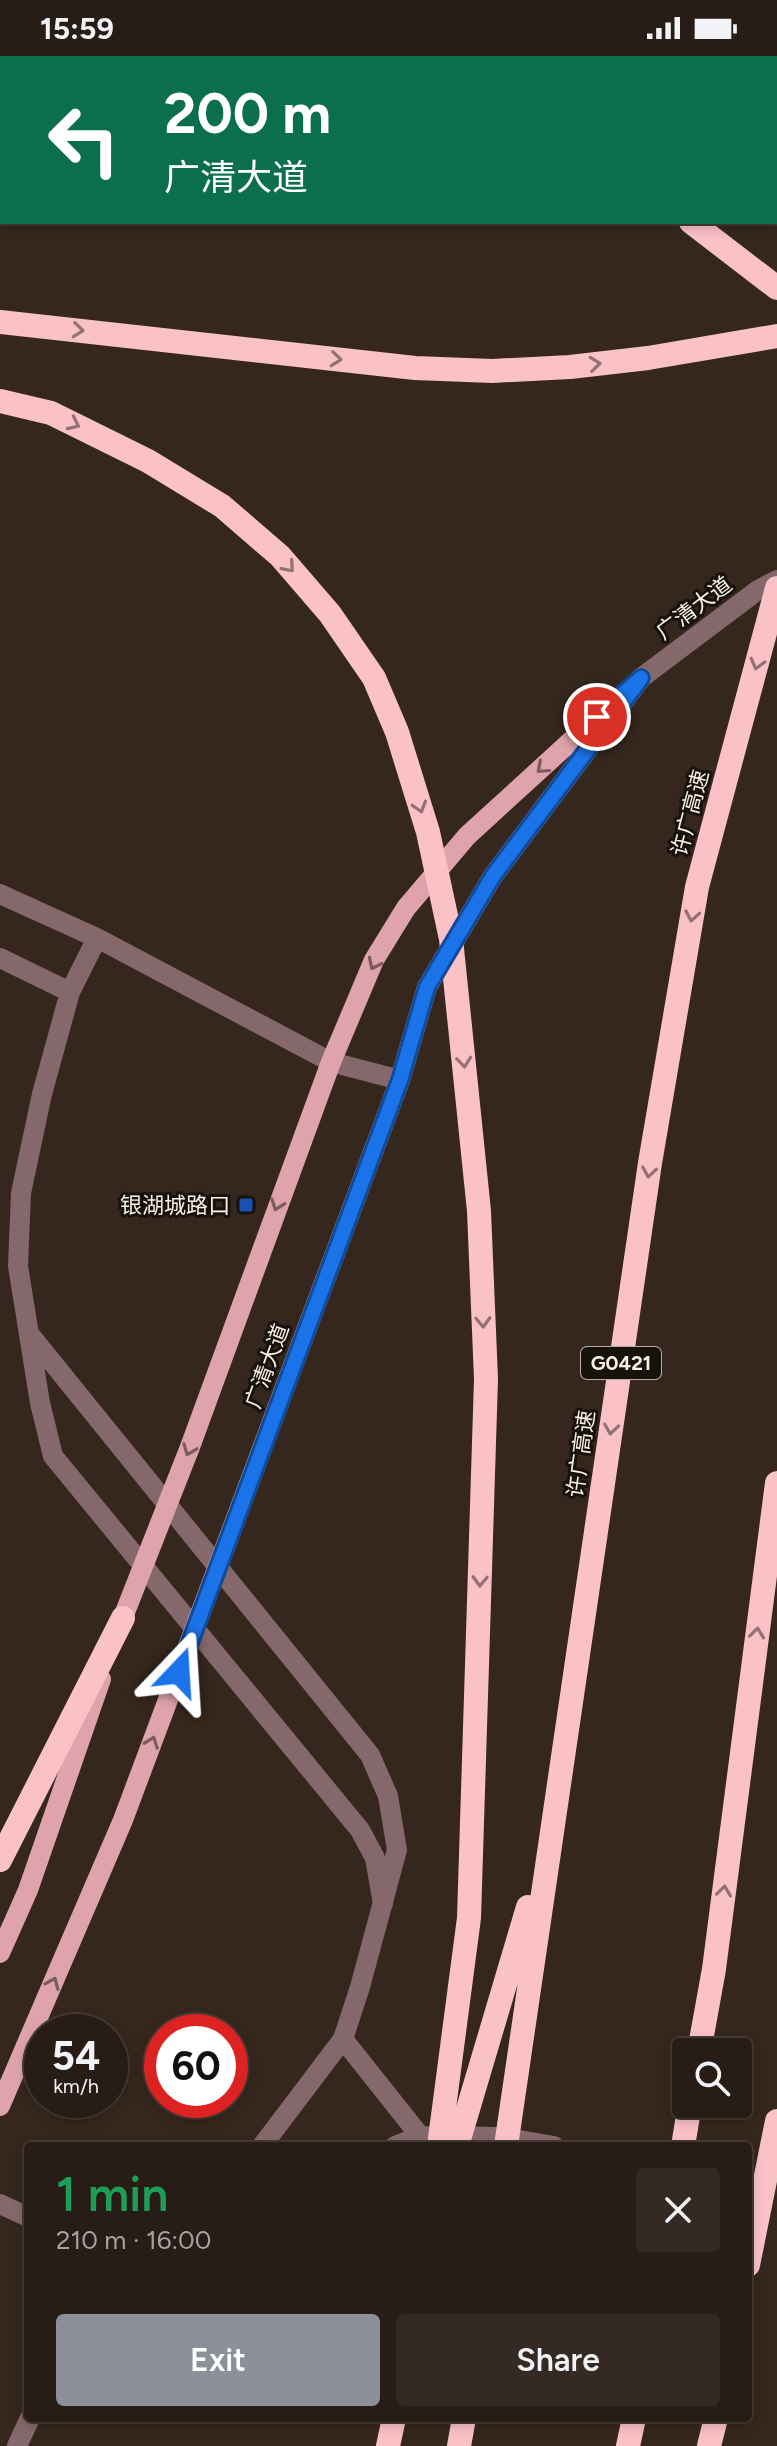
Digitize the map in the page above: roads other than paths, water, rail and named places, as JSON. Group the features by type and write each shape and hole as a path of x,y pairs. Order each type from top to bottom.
{"highway":[{"path":"694,224 777,288"},
{"path":"0,322 415,368 492,371 570,367 648,358 777,336"},
{"path":"0,401 51,413 96,434 222,506 280,556 330,614 374,678 397,732 428,832 451,939 479,1211 486,1379 469,1918 430,2141"},
{"name":"许广高速","path":"507,2142 650,1163 697,887 777,588"},
{"path":"702,2038 714,1969 777,1483"},
{"path":"0,1860 123,1618"},
{"path":"458,2142 552,1824"},
{"path":"684,2142 688,2118"},
{"path":"752,2245 777,2121"},
{"path":"388,2446 393,2422"},
{"path":"459,2446 463,2422"},
{"path":"628,2446 633,2422"},
{"path":"709,2446 715,2422"}],"main road":[{"name":"广清大道","path":"0,1953 28,1890 123,1618 190,1447 331,1062 374,960 406,908 467,836 641,678"},
{"name":"广清大道","path":"0,2106 123,1820 400,1080 427,987 493,876 641,678"}],"street":[{"name":"广清大道","path":"641,678 758,590 777,580"},
{"path":"0,894 97,938 331,1062 400,1080"},
{"path":"97,938 70,992 42,1094 21,1193 18,1266 40,1403 53,1456 360,1830 375,1858 383,1904"},
{"path":"0,958 70,992"},
{"path":"31,1336 370,1755 388,1796 397,1850 343,2039 265,2142"},
{"path":"343,2039 430,2141 501,2137 530,2142"},
{"path":"0,2204 24,2215"},
{"path":"752,2208 777,2217"},
{"path":"17,2446 28,2422"}],"place":[{"name":"银湖城路口","path":"246,1205"}]}
